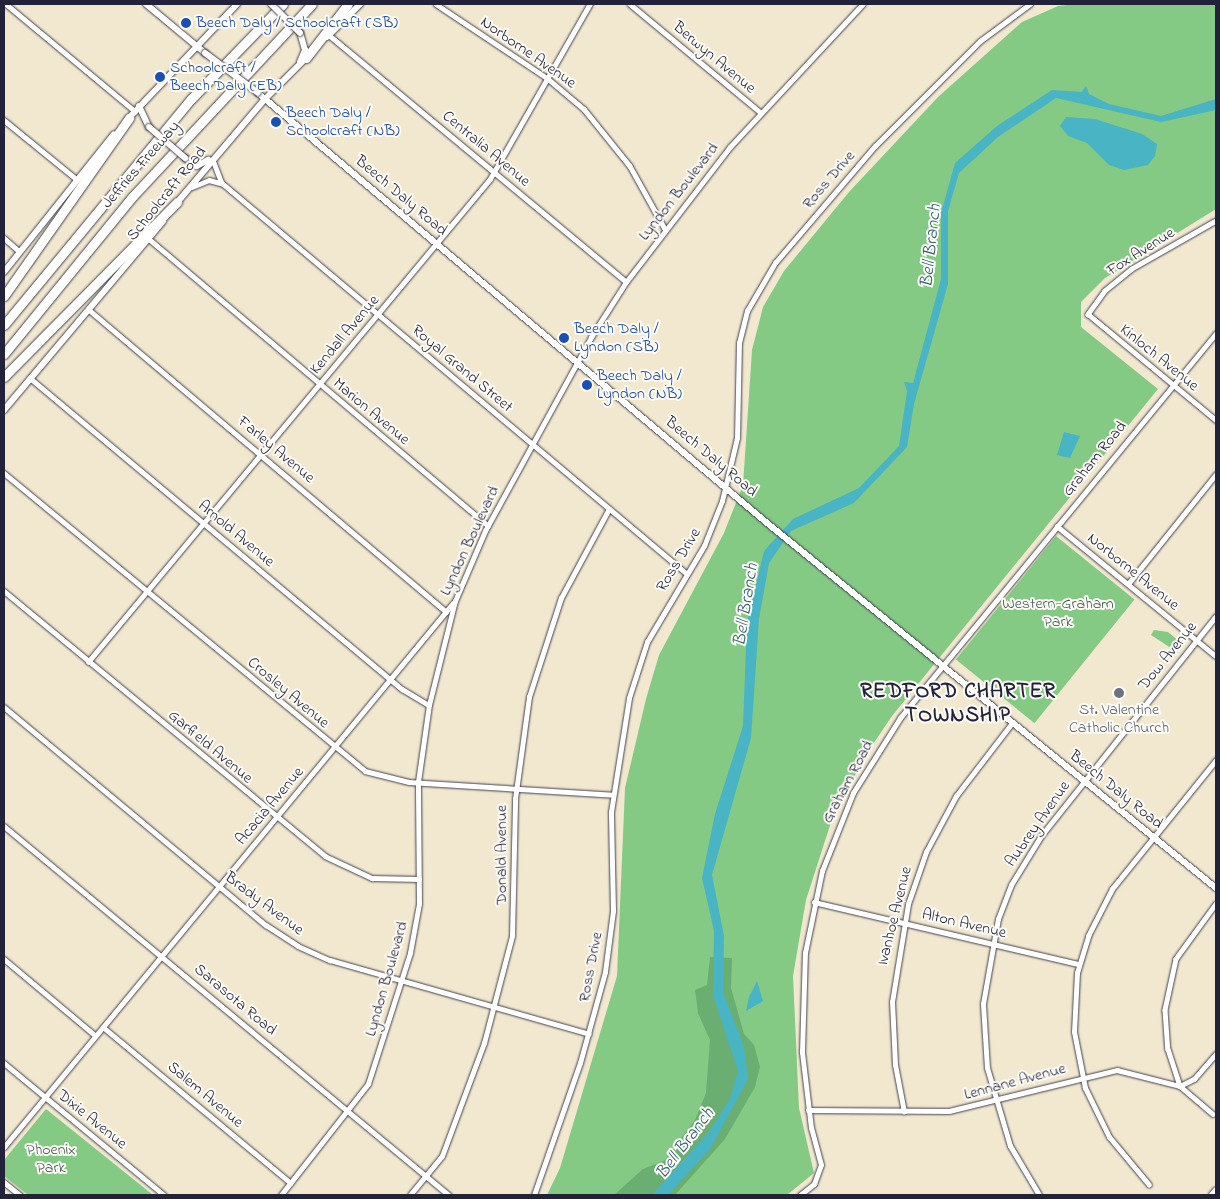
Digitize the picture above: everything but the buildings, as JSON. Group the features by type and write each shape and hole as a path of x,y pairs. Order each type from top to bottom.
{"highway":[{"name":"Jeffries Freeway","path":"4,326 191,99 283,4"},
{"name":"Jeffries Freeway","path":"4,354 139,189 312,4"},
{"path":"306,58 348,4"},
{"path":"4,296 134,112"},
{"path":"4,377 177,202"}],"main road":[{"name":"Beech Daly Road","path":"146,4 205,53 258,93 799,550 1216,888"},
{"path":"4,272 75,178 134,112 237,4"},
{"path":"271,4 300,33 305,50 298,65"},
{"name":"Schoolcraft Road","path":"4,410 149,239 214,156 265,99 360,4"},
{"path":"134,112 148,127 186,158 200,166 214,156"},
{"path":"1212,1195 1216,1190"}],"street":[{"path":"6,4 134,112"},
{"name":"Norborne Avenue","path":"436,4 547,78 615,144 664,229"},
{"name":"Kendall Avenue","path":"88,662 437,244 494,172 590,4"},
{"name":"Berwyn Avenue","path":"630,4 760,112"},
{"name":"Lyndon Boulevard","path":"281,1195 349,1112 371,1077 402,980 416,927 419,879 418,782 429,705 455,600 488,525 577,362 626,282 664,229 760,112 863,4"},
{"name":"Ross Drive","path":"534,1195 589,1034 612,923 613,795 622,727 640,662 715,521 738,428 741,334 762,283 875,146 980,41 1030,4"},
{"name":"Centralia Avenue","path":"329,35 626,282"},
{"path":"4,120 75,178"},
{"path":"214,156 214,172 222,184"},
{"path":"187,190 209,180 222,184"},
{"name":"Royal Grand Street","path":"222,184 686,573"},
{"name":"Fox Avenue","path":"1088,314 1105,291 1132,270 1216,221"},
{"path":"4,238 19,251"},
{"name":"Marion Avenue","path":"149,239 488,525"},
{"name":"Farley Avenue","path":"88,309 262,454 446,612"},
{"name":"Kinloch Avenue","path":"1088,314 1216,420"},
{"name":"Graham Road","path":"800,1195 814,1184 821,1165 808,1110 801,1027 804,953 814,902 834,837 859,782 900,718 1172,384 1216,333"},
{"name":"Arnold Avenue","path":"30,378 390,680 429,705"},
{"name":"Crosley Avenue","path":"4,473 334,749 375,776 418,782 613,795"},
{"path":"1128,584 1216,474"},
{"name":"Donald Avenue","path":"410,1195 428,1177 447,1145 494,1006 514,922 516,788 527,705 547,633 578,563 609,509"},
{"name":"Norborne Avenue","path":"1056,526 1216,656"},
{"name":"Garfield Avenue","path":"4,591 276,818 350,871 379,880 419,879"},
{"name":"Acacia Avenue","path":"96,1035 334,749 455,600"},
{"name":"Dow Avenue","path":"1083,781 1216,616"},
{"name":"Brady Avenue","path":"4,707 219,886 298,946 402,980 589,1034"},
{"name":"Ivanhoe Avenue","path":"904,1112 896,1070 892,1002 903,922 935,832 964,784 1012,724"},
{"path":"1149,1185 1109,1137 1082,1077 1073,1020 1079,964 1102,905 1216,760"},
{"name":"Aubrey Avenue","path":"1039,1195 1010,1146 995,1101 983,1023 992,944 1020,869 1083,781"},
{"name":"Sarasota Road","path":"4,826 449,1195"},
{"name":"Alton Avenue","path":"814,902 1079,964"},
{"path":"1216,904 1180,951 1168,984 1166,1035 1180,1086 1194,1079 1216,1054"},
{"path":"4,959 96,1035 4,1148"},
{"name":"Salem Avenue","path":"103,1027 291,1183"},
{"name":"Dixie Avenue","path":"4,1063 164,1195"},
{"name":"Lennane Avenue","path":"808,1110 949,1111 995,1101 1082,1077 1127,1071 1180,1086 1213,1114"},
{"path":"4,1182 20,1195"}],"green space":[{"path":"1076,4 1216,4 1216,209 1105,278 1081,302 1081,327 1158,389 892,716 865,756 832,819 806,900 793,976 799,1108 814,1173 787,1195 547,1195 560,1168 617,976 625,788 646,699 659,655 724,533 743,485 752,350 763,307 784,271 849,192 938,97 1022,22 1058,6"},
{"name":"Western-Graham Park","path":"1056,536 1134,600 1034,723 956,660"},
{"path":"1154,630 1168,632 1180,642 1174,650 1151,635"},
{"path":"710,957 732,958 731,988 744,1034 754,1045 760,1067 755,1087 725,1139 675,1195 614,1195 643,1169 664,1161 695,1120 706,1093 710,1040 698,1013 695,990 707,985"},
{"name":"Phoenix Park","path":"46,1109 153,1195 28,1195 4,1176 4,1160"}],"water":[{"name":"Bell Branch","path":"1086,86 1089,94 1109,104 1161,116 1216,99 1216,110 1161,122 1056,98 998,137 959,173 948,211 948,284 914,404 907,447 854,503 791,531 769,563 759,619 751,738 712,875 724,936 723,992 744,1047 748,1079 710,1149 668,1195 652,1195 708,1133 730,1099 738,1071 713,995 714,931 702,878 715,814 743,726 747,622 764,551 793,519 859,488 899,446 907,391 904,382 913,383 941,279 941,213 955,163 997,126 1052,90 1082,92"},
{"path":"1066,117 1095,119 1142,134 1157,144 1155,156 1148,165 1124,170 1109,165 1087,143 1068,136 1060,126"},
{"path":"1064,432 1080,436 1070,458 1057,455"},
{"path":"757,981 763,1001 746,1011 749,997"}],"place":[{"name":"Beech Daly / Schoolcraft (SB)","path":"186,23"},
{"name":"Schoolcraft / Beech Daly (EB)","path":"160,77"},
{"name":"Beech Daly / Schoolcraft (NB)","path":"276,122"},
{"name":"Beech Daly / Lyndon (SB)","path":"564,338"},
{"name":"Beech Daly / Lyndon (NB)","path":"587,385"},
{"name":"St. Valentine Catholic Church","path":"1119,693"}],"district":[{"name":"REDFORD CHARTER TOWNSHIP","path":"958,704"}]}
